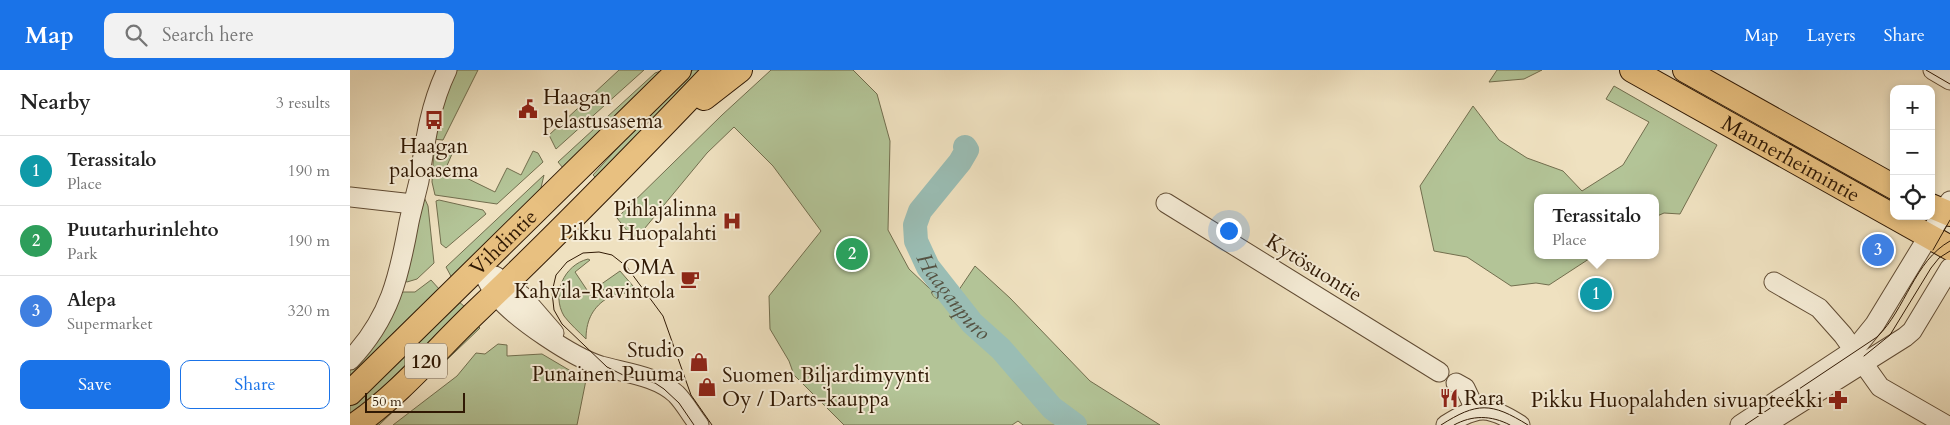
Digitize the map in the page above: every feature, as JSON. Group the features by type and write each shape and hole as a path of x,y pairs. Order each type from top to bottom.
{"main road":[{"name":"Vihdintie","path":"350,393 679,70"},
{"name":"Vihdintie","path":"355,425 378,409 501,289 644,146 716,70"},
{"name":"Vihdintie","path":"644,146 740,70"},
{"name":"Mannerheimintie","path":"1632,70 1950,248"},
{"name":"Mannerheimintie","path":"1687,70 1890,185"}],"street":[{"path":"350,360 378,325 394,289 427,130 436,98 447,70"},
{"path":"1933,70 1950,80"},
{"path":"350,197 413,204"},
{"name":"Kytösuontie","path":"1166,203 1439,372"},
{"path":"1765,425 1858,356 1943,208"},
{"path":"480,266 501,289 522,296 566,348 599,365 641,376 663,386 676,394 699,425"},
{"path":"1740,425 1858,356 1912,331 1950,268"},
{"path":"1774,282 1819,308 1858,356 1880,387 1946,425"},
{"path":"1456,383 1465,388 1475,409"},
{"path":"1446,425 1475,409 1500,414 1520,425"}],"green space":[{"path":"455,70 478,70 443,140 432,139"},
{"path":"619,70 644,70 556,149 549,135"},
{"path":"693,70 703,70 596,178 593,175 649,113"},
{"path":"771,70 853,70 877,94 890,141 888,230 909,269 948,306 975,266 1010,298 1090,381 1160,425 1023,425 1018,421 1012,425 844,425 794,375 789,361 770,329 769,296 821,231 773,166 734,127 707,153 640,234 632,237 617,218 722,115"},
{"path":"1497,70 1542,70 1524,79 1489,82"},
{"path":"661,71 563,168 558,162 655,73"},
{"path":"1614,86 1717,145 1680,214 1664,213 1659,215 1659,194 1534,194 1534,259 1589,259 1549,285 1536,283 1511,286 1467,257 1434,251 1420,186 1473,106 1499,140 1527,158 1563,171 1582,191 1623,165 1649,122 1606,99"},
{"path":"440,148 452,154 446,168 495,192 507,168 521,175 533,151 538,153 543,162 497,204 435,195 432,182 434,149"},
{"path":"544,175 540,192 453,280 446,267"},
{"path":"424,197 428,206 434,263 417,279 407,282 403,280"},
{"path":"439,200 483,210 486,214 446,248 441,244 436,201"},
{"path":"588,259 590,260 575,272 589,293 596,288 606,299 590,317 586,339 564,316 559,299 562,282 566,274 572,267"},
{"path":"620,271 640,294 620,293 609,297 600,285"},
{"path":"431,280 440,290 350,380 350,367 399,292 415,292"},
{"path":"458,301 465,307 375,395 350,415 350,406"},
{"path":"477,325 480,328 379,425 370,425"},
{"path":"498,344 507,345 507,356 542,354 586,380 577,425 393,425 457,376 476,353 485,354"}],"waterway":[{"name":"Haaganpuro","path":"965,147 967,150 960,162 920,211 915,225 916,241 928,267 972,323 1001,349 1052,408 1075,425"}],"tram line":[{"path":"1926,70 1950,84"},
{"path":"1933,250 1950,220"},
{"path":"1745,425 1877,337 1896,313 1927,260 1950,241"},
{"path":"1864,356 1890,335 1931,268 1939,258 1950,251"},
{"path":"694,425 679,403 664,389 655,383 623,375 607,367 562,324 554,310 552,292 556,275 567,262 583,253 599,252 612,255 626,266 663,316 691,395 712,425"},
{"path":"1441,425 1465,412 1484,408 1504,412 1528,425"},
{"path":"1454,425 1475,418 1496,419 1510,425"}],"place":[{"name":"Haagan pelastusasema","path":"528,109"},
{"name":"Haagan paloasema","path":"434,120"},
{"name":"Pihlajalinna Pikku Huopalahti","path":"732,221"},
{"name":"Alepa","path":"1878,250"},
{"name":"Puutarhurinlehto","path":"852,254"},
{"name":"OMA Kahvila-Ravintola","path":"690,279"},
{"name":"Terassitalo","path":"1596,294"},
{"name":"Studio Punainen Puuma","path":"699,362"},
{"name":"Suomen Biljardimyynti Oy / Darts-kauppa","path":"707,387"},
{"name":"Rara","path":"1449,398"},
{"name":"Pikku Huopalahden sivuapteekki","path":"1838,400"}]}
